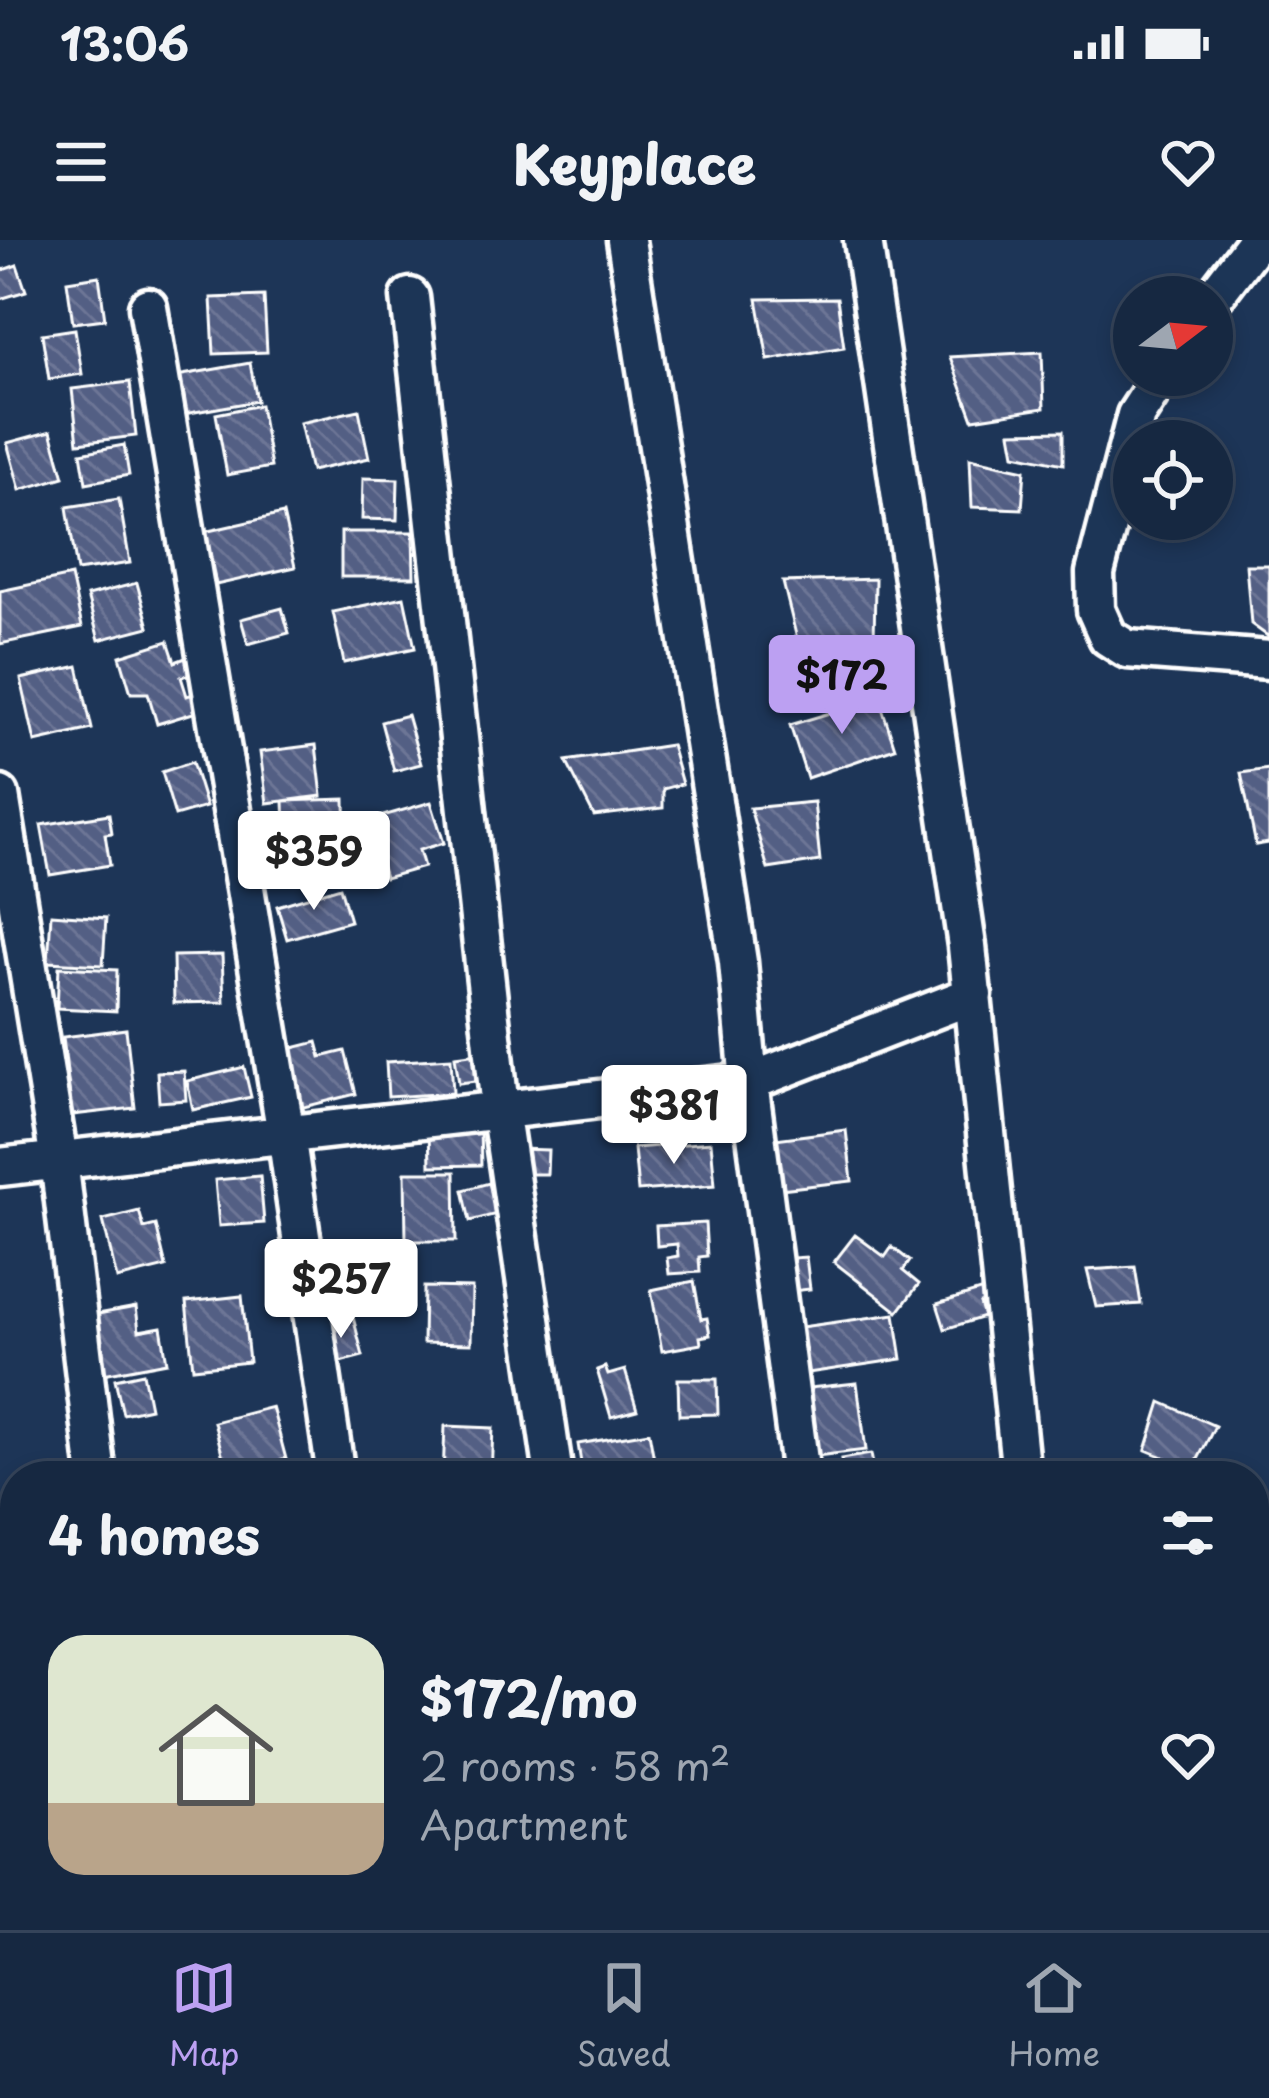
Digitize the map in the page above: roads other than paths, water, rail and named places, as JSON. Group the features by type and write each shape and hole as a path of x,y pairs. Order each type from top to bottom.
{"street":[{"path":"626,240 738,962 748,1082 798,1461"},
{"path":"863,240 973,995 1020,1461"},
{"path":"1230,276 1257,240"},
{"path":"410,297 500,1108 552,1461"},
{"path":"148,307 286,1134 334,1461"},
{"path":"1148,396 1136,415 1095,573 1096,610 1108,637 1127,649 1269,660"},
{"path":"0,795 59,1160 95,1461"},
{"path":"0,1166 748,1082 973,995"}]}
